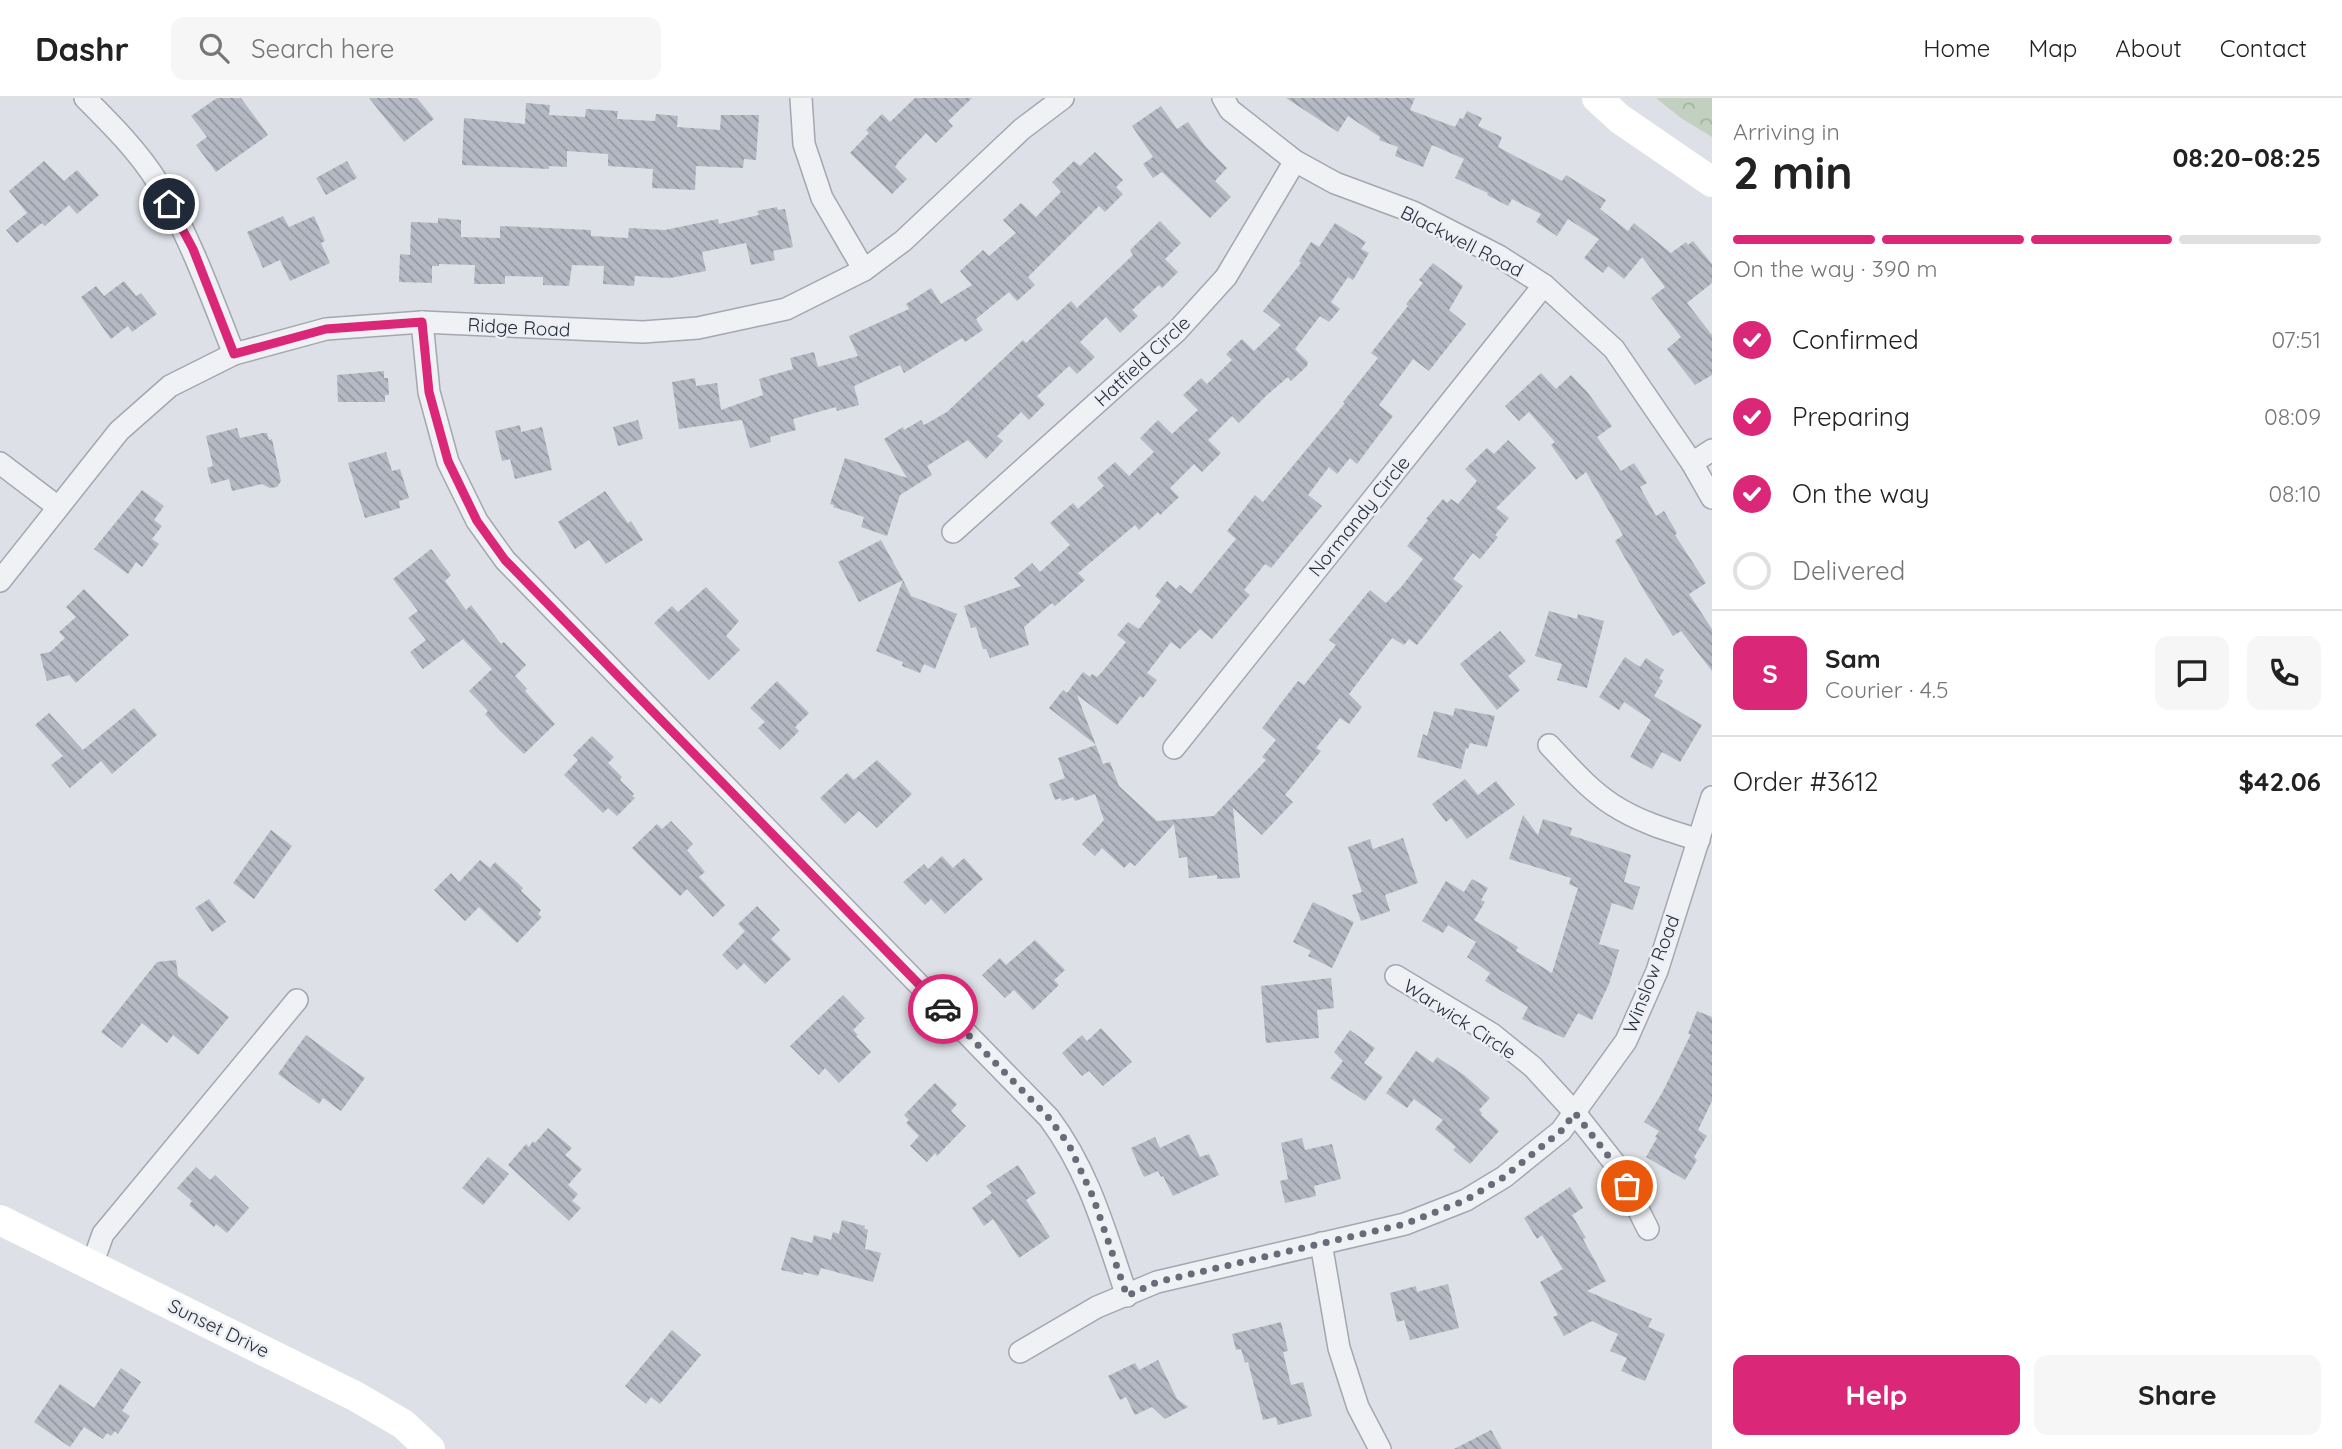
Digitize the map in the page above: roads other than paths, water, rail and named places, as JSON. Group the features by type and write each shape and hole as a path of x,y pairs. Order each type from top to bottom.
{"main road":[{"path":"1597,98 1620,119 1712,182"},
{"name":"Sunset Drive","path":"0,1220 375,1406 403,1424 430,1449"}],"street":[{"path":"85,98 118,132 157,181 193,249 234,354"},
{"path":"801,98 804,144 822,198 864,270"},
{"name":"Ridge Road","path":"0,581 118,431 170,386 234,354 326,329 422,322 643,332 698,328 786,309 864,270 903,241 1022,129 1063,98"},
{"name":"Blackwell Road","path":"1223,98 1230,110 1295,161 1335,183 1413,212 1499,256 1544,285 1614,349 1692,463 1712,498"},
{"name":"Hatfield Circle","path":"953,532 1177,331 1227,277 1295,161"},
{"name":"Normandy Circle","path":"1174,748 1544,285"},
{"path":"422,322 429,392 448,461 477,521 505,560 1049,1118 1069,1145 1090,1189 1127,1296"},
{"path":"1692,463 1712,450"},
{"path":"0,463 58,507"},
{"path":"1549,745 1579,778 1613,805 1662,829 1699,840"},
{"name":"Winslow Road","path":"1020,1352 1097,1307 1157,1282 1405,1224 1466,1200 1504,1177 1561,1131 1626,1041 1657,971 1712,797"},
{"name":"Warwick Circle","path":"1396,976 1492,1034 1533,1068 1575,1113 1616,1166 1648,1228"},
{"path":"92,1265 103,1234 298,1000"},
{"path":"1321,1243 1339,1348 1358,1407 1380,1449"}]}
